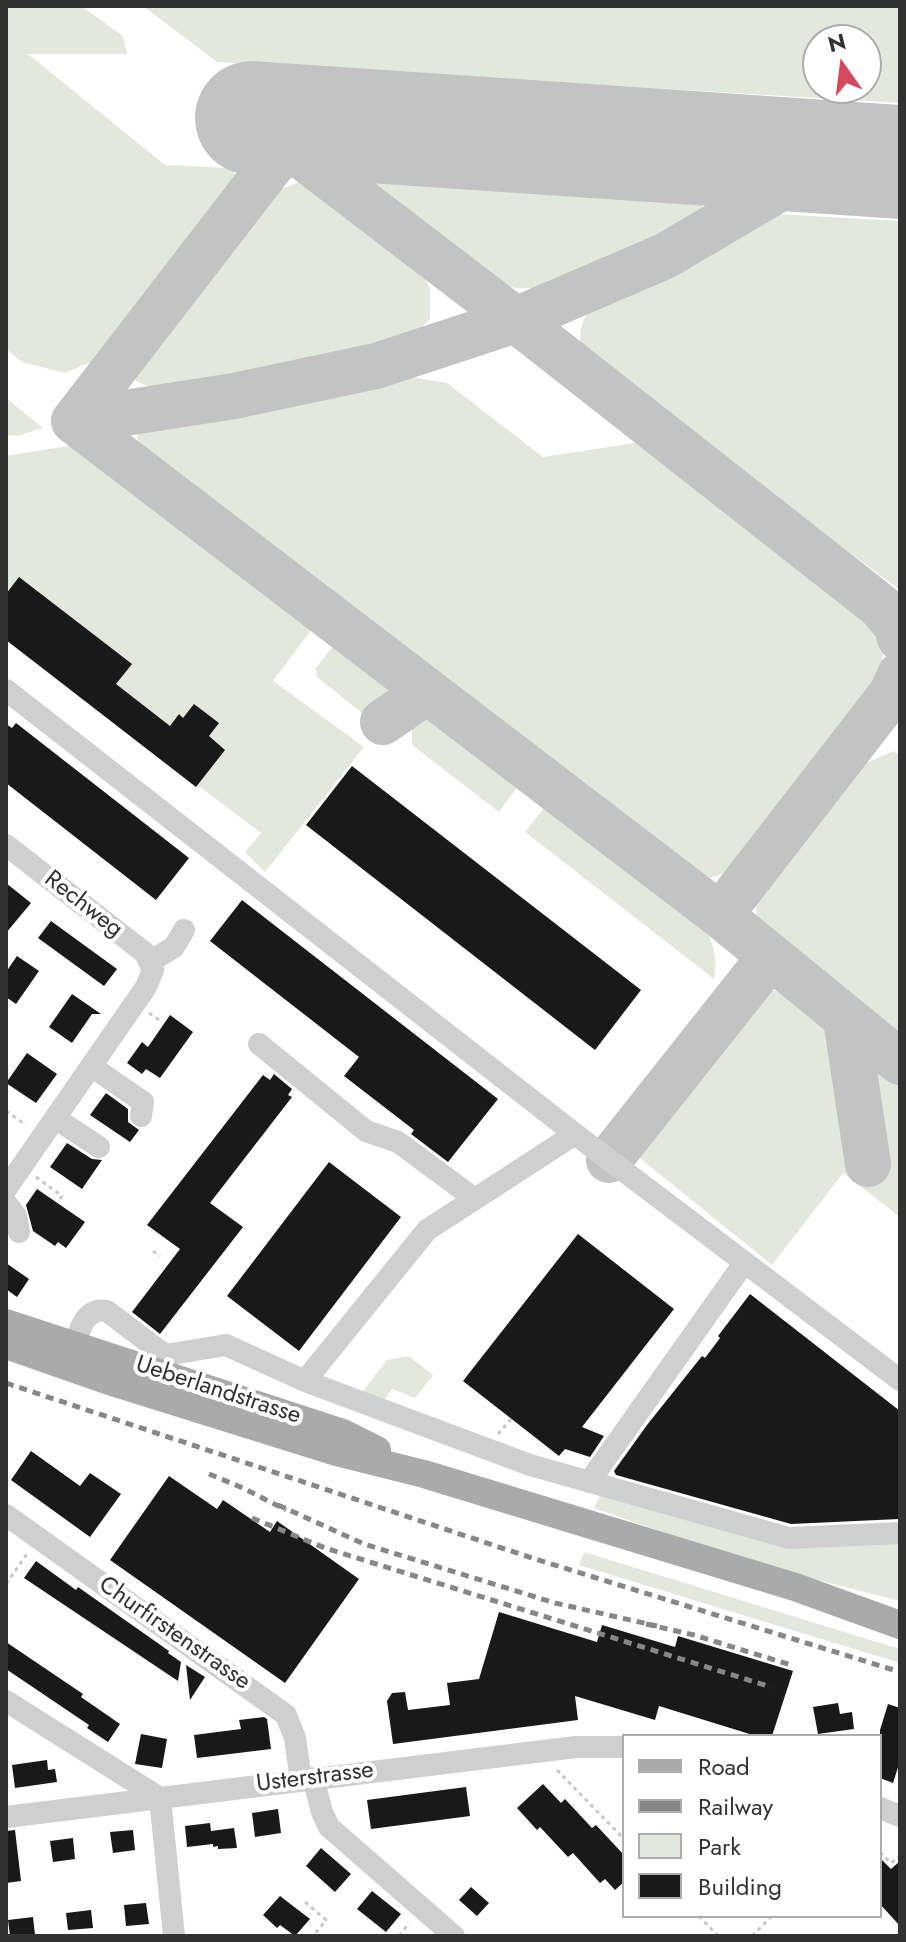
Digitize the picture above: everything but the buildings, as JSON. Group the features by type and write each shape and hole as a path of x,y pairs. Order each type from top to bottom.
{"main road":[{"name":"Ueberlandstrasse","path":"6,1323 72,1356 336,1452 424,1474 795,1587 900,1625"},
{"name":"Ueberlandstrasse","path":"6,1345 72,1356"},
{"name":"Ueberlandstrasse","path":"795,1587 900,1609"}],"street":[{"path":"6,690 575,1134 900,1380"},
{"name":"Rechweg","path":"6,845 145,953 152,966"},
{"path":"6,1189 146,987 152,966 174,947 184,930"},
{"path":"259,1044 366,1131 398,1142 475,1199"},
{"path":"91,1066 143,1102 141,1116"},
{"path":"55,1118 99,1147"},
{"path":"305,1381 427,1230 575,1134"},
{"path":"6,1203 16,1216 19,1232"},
{"path":"589,1482 744,1263"},
{"path":"72,1356 85,1319 101,1309 165,1355 226,1345 305,1381 530,1465 589,1482 789,1538 900,1533"},
{"name":"Churfirstenstrasse","path":"6,1515 286,1715 307,1779 329,1827 389,1891 454,1936"},
{"path":"6,1701 160,1798 174,1936"},
{"name":"Usterstrasse","path":"6,1817 576,1747 622,1747"}],"path":[{"path":"6,1111 42,1137"},
{"path":"30,1172 62,1196 58,1202"},
{"path":"153,1251 160,1256"},
{"path":"6,1584 38,1537"},
{"path":"550,1763 622,1837"},
{"path":"882,1854 891,1863 900,1856"},
{"path":"305,1902 326,1920 313,1936"},
{"path":"399,1936 416,1915"},
{"path":"701,1918 718,1936"},
{"path":"752,1936 770,1918"},
{"path":"764,1923 770,1929"}],"green space":[{"path":"6,6 81,6 123,36 127,54 28,54 165,165 229,168 240,179 106,356 65,373 22,362 6,349"},
{"path":"143,6 900,6 900,103 882,102 882,24 802,24 802,97 217,62"},
{"path":"362,178 698,194 704,210 642,247 553,289 515,288 482,277 365,189"},
{"path":"300,182 331,192 419,266 430,289 430,319 408,341 302,372 158,391 136,381 134,364 265,195"},
{"path":"776,214 900,221 900,590 589,360 582,347 580,333 584,319 593,306"},
{"path":"400,375 447,383 543,457 635,443 865,612 883,655 876,695 738,869 710,878 672,864 142,457 137,436 156,417 254,404"},
{"path":"6,398 43,428 17,436 6,435"},
{"path":"74,445 315,625 273,681 364,747 265,872 245,852 261,833 6,640 6,456"},
{"path":"340,643 372,667 387,686 389,708 383,722 379,718 374,723 316,676 315,669 333,646 336,648"},
{"path":"420,718 439,719 520,783 499,812 412,745 412,725"},
{"path":"894,751 900,756 900,1044 773,946 757,923 756,905 760,889 852,769"},
{"path":"549,802 705,925 714,952 714,979 525,832"},
{"path":"770,989 793,997 900,1078 900,1217 843,1173 772,1265 626,1147 745,998"},
{"path":"409,1356 433,1375 415,1398 392,1389 384,1400 362,1392 387,1360"},
{"path":"602,1491 791,1545 900,1539 900,1601 754,1564 594,1508"},
{"path":"584,1552 900,1649 900,1663 579,1565"}],"taxiway":[{"path":"252,118 516,320 880,606 896,625 900,638"},
{"path":"74,421 287,145"},
{"path":"74,421 234,396 376,366 516,320 665,256 791,182 823,167 869,159"},
{"path":"74,421 720,915 900,1062"},
{"path":"720,915 892,693 900,675"},
{"path":"383,722 426,692"},
{"path":"609,1160 770,957"},
{"path":"846,1019 868,1164"}],"runway":[{"path":"252,118 900,162"}],"railway":[{"path":"6,1383 532,1558 900,1672"},
{"path":"209,1474 286,1510"},
{"path":"278,1505 364,1544 555,1603 657,1626"},
{"path":"252,1518 325,1548 771,1687"},
{"path":"646,1624 694,1635 791,1665"}]}
